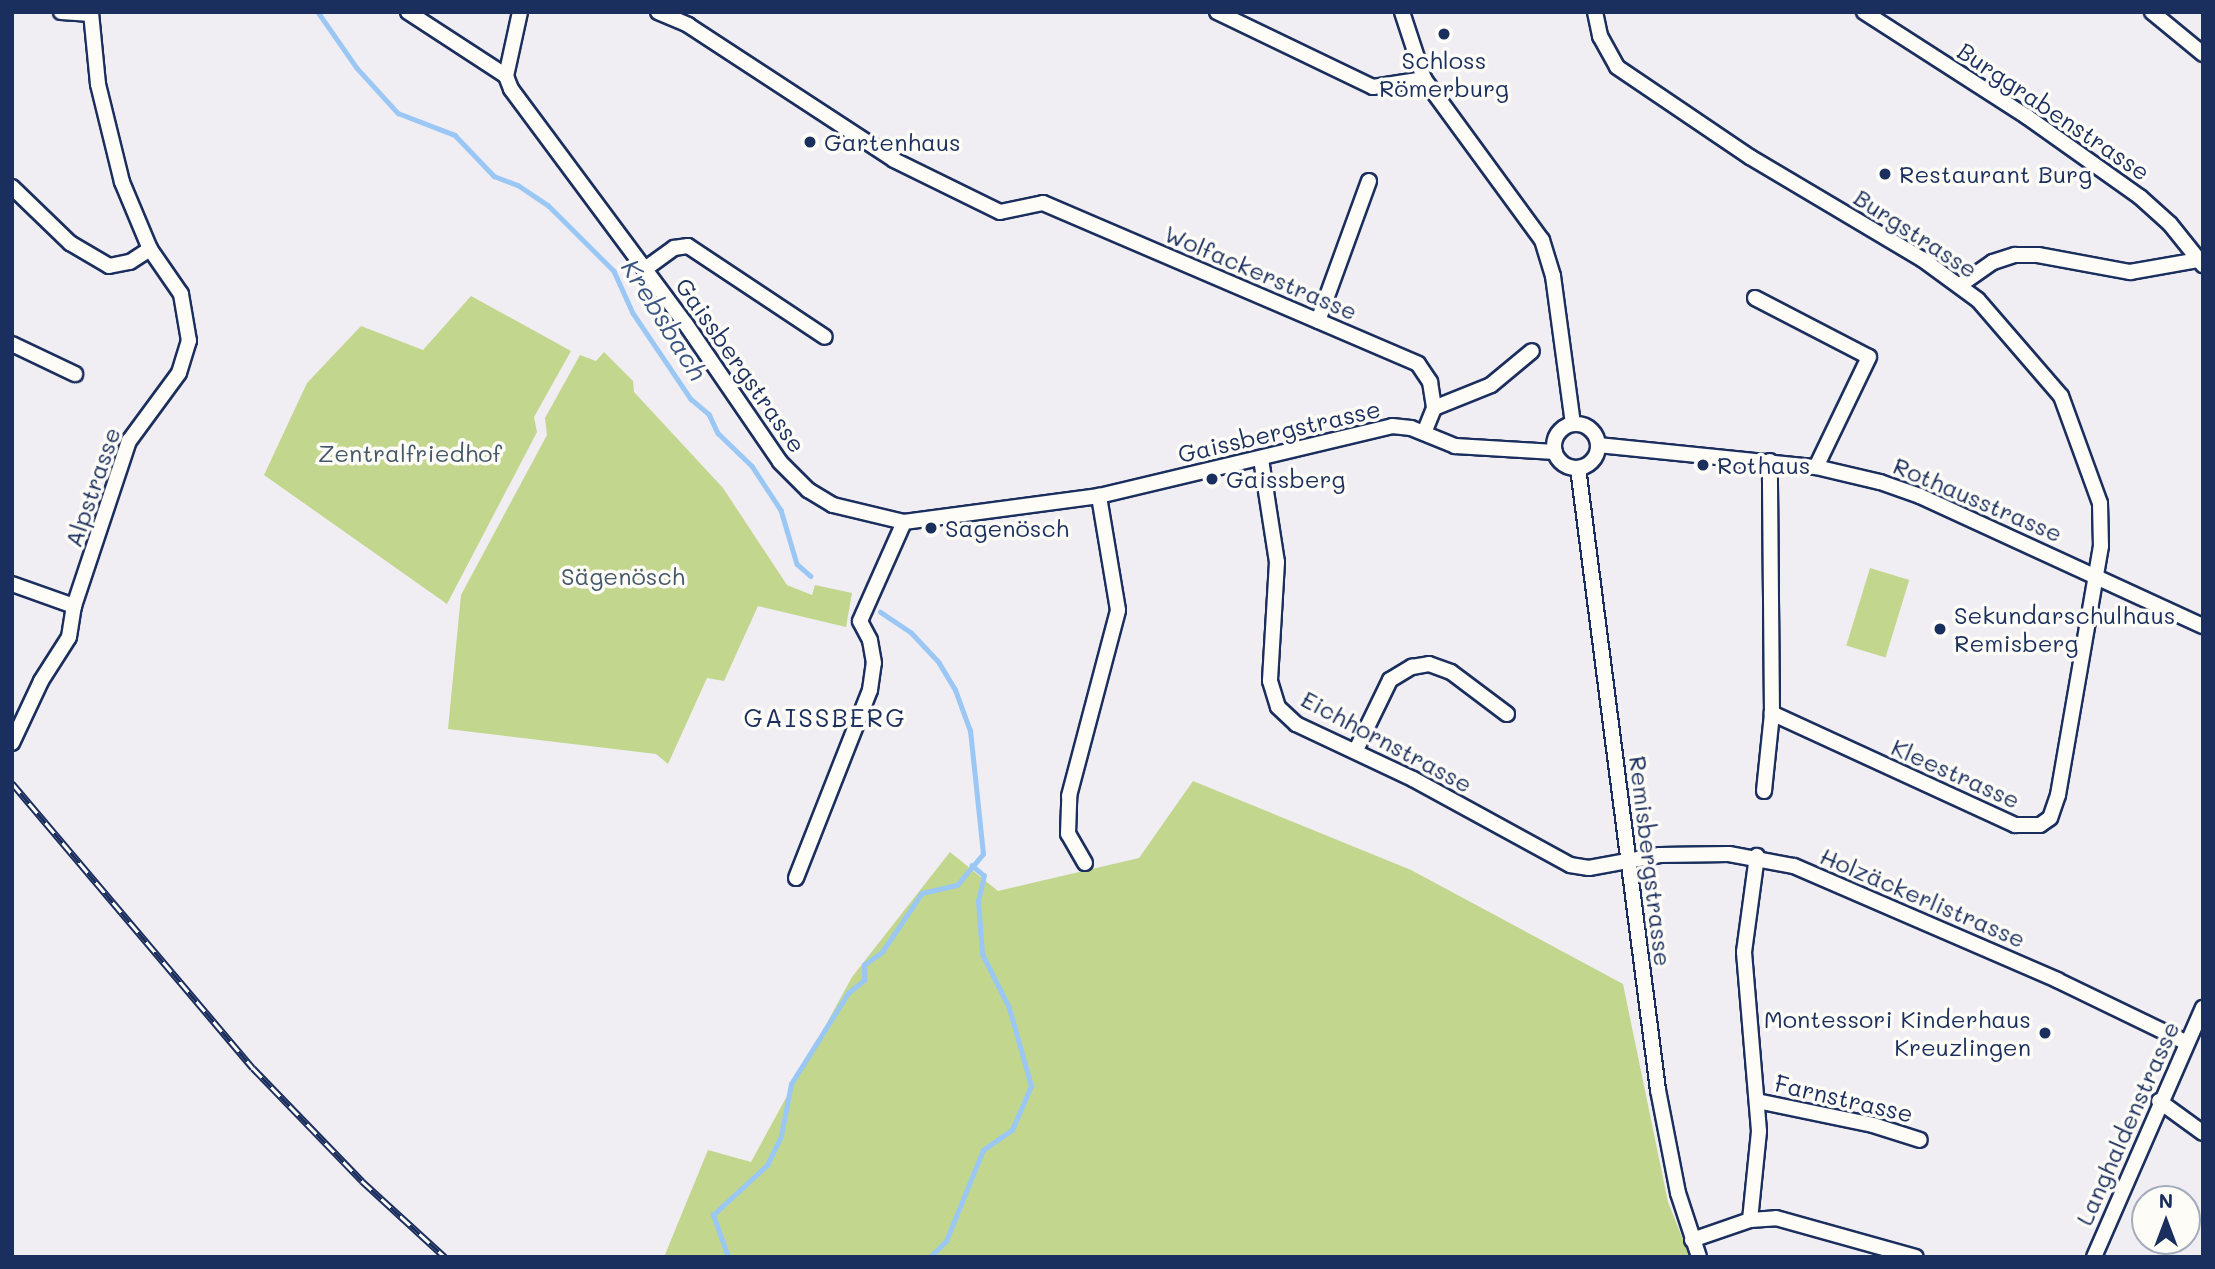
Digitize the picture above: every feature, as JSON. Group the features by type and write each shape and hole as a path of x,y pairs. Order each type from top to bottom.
{"street":[{"path":"61,12 91,13"},
{"path":"408,12 506,76 520,12"},
{"name":"Wolfackerstrasse","path":"658,12 688,25 894,160 1000,212 1042,203 1418,364 1430,382 1434,408"},
{"path":"1217,12 1373,86 1424,79"},
{"path":"1402,12 1424,79 1542,240 1553,276 1573,424"},
{"name":"Burgstrasse","path":"1595,12 1600,36 1617,67 1750,157 1960,285 2060,396 2101,503 2096,575"},
{"name":"Burggrabenstrasse","path":"1864,12 2026,116 2140,197 2201,263"},
{"path":"2152,12 2203,54"},
{"name":"Alpstrasse","path":"12,743 41,681 69,637 74,606 124,452 141,420 179,373 189,341 181,294 150,249 112,148 98,84 91,13"},
{"name":"Gaissbergstrasse","path":"506,76 512,89 645,269 780,463 808,490 833,505 904,522 1099,496 1392,426 1423,433 1455,446 1555,452"},
{"path":"1318,321 1368,181"},
{"path":"15,195 70,243 109,266 130,262 150,249"},
{"path":"645,269 674,248 688,246 825,337"},
{"path":"1960,285 1993,262 2015,256 2038,255 2130,272 2201,263"},
{"path":"1755,299 1869,357 1816,467"},
{"path":"12,344 75,374"},
{"path":"1423,433 1434,408 1492,385 1532,351"},
{"path":"1573,424 1590,429 1598,445 1592,460 1578,468 1564,464 1555,452 1556,437 1573,424"},
{"name":"Rothausstrasse","path":"1598,445 1816,467 1920,495 2203,626"},
{"name":"Eichhornstrasse","path":"1261,459 1277,562 1272,695 1296,724 1356,750 1570,865 1589,869 1628,861"},
{"path":"1764,791 1772,713 1770,461"},
{"name":"Remisbergstrasse","path":"1578,468 1666,1143 1699,1257"},
{"path":"1085,863 1068,834 1069,796 1118,610 1099,496"},
{"path":"796,878 870,690 874,663 870,640 860,621 904,522"},
{"name":"Kleestrasse","path":"1772,713 2015,825 2040,825 2050,818 2058,795 2096,575"},
{"path":"12,584 74,606"},
{"path":"1356,750 1390,680 1412,667 1429,664 1451,672 1507,714"},
{"name":"Holzäckerlistrasse","path":"1628,861 1660,855 1757,856 1841,885 2185,1042"},
{"path":"1750,1220 1759,1157 1744,952 1757,856"},
{"name":"Langhaldenstrasse","path":"2094,1257 2159,1101 2203,1008"},
{"name":"Farnstrasse","path":"1757,1101 1872,1125 1920,1140"},
{"path":"2159,1101 2203,1133"},
{"path":"1692,1240 1750,1220 1799,1221 1916,1257"}],"green space":[{"name":"Zentralfriedhof","path":"471,296 571,351 534,417 537,432 447,604 264,475 307,383 361,326 423,350"},
{"name":"Sägenösch","path":"604,352 633,381 634,392 723,488 787,585 812,595 815,585 852,593 846,627 758,606 724,681 707,678 668,764 656,754 448,729 461,595 547,435 545,418 580,355 596,361"},
{"path":"1870,568 1909,580 1886,657 1846,645"},
{"path":"1193,781 1411,870 1623,984 1668,1202 1690,1257 664,1257 708,1150 751,1162 852,977 950,852 998,891 1139,858"}],"waterway":[{"name":"Krebsbach","path":"318,12 357,68 398,113 455,135 494,176 518,185 548,205 614,271 633,313 691,399 709,414 718,433 752,466 781,510 797,564 811,576"},
{"path":"728,1257 713,1215 767,1165 781,1136 791,1084 848,993 864,980 864,965 882,952 922,893 957,885 983,854 970,731 955,690 939,663 911,633 880,612"},
{"path":"930,1257 946,1241 983,1150 1012,1130 1031,1086 1009,1008 982,954 978,901 984,876 972,866"}],"railway":[{"path":"12,783 253,1068 362,1181 445,1257"}],"place":[{"name":"Schloss Römerburg","path":"1444,34"},
{"name":"Gartenhaus","path":"810,142"},
{"name":"Restaurant Burg","path":"1885,174"},
{"name":"Rothaus","path":"1703,465"},
{"name":"Gaissberg","path":"1212,479"},
{"name":"Sagenösch","path":"931,528"},
{"name":"Sekundarschulhaus Remisberg","path":"1940,629"},
{"name":"Montessori Kinderhaus Kreuzlingen","path":"2045,1033"}],"district":[{"name":"GAISSBERG","path":"825,718"}]}
